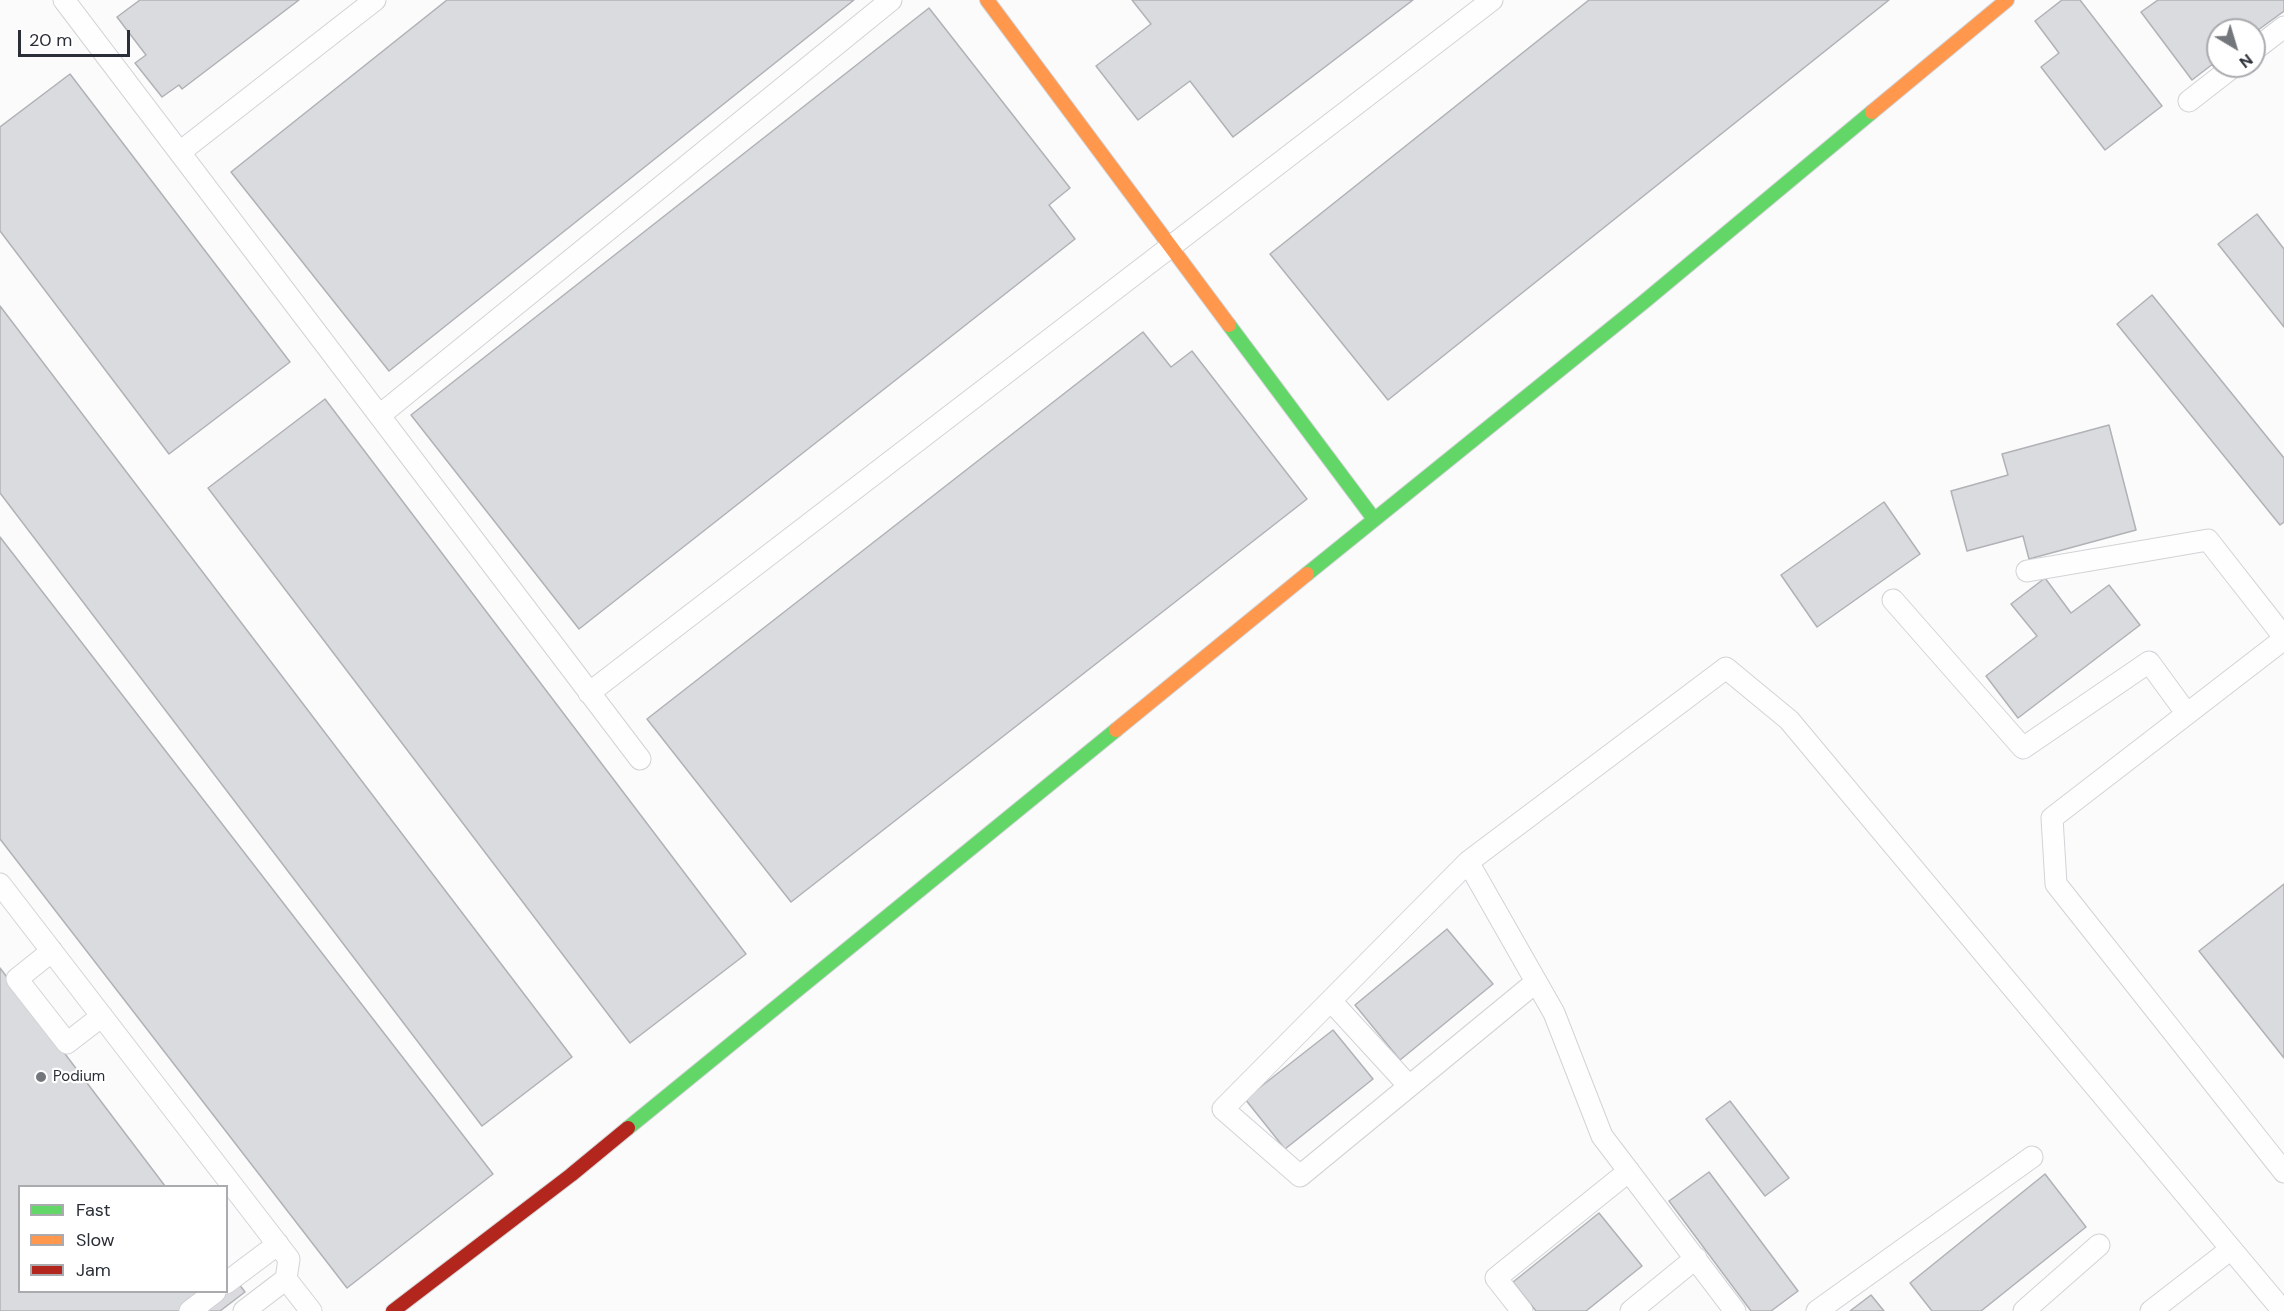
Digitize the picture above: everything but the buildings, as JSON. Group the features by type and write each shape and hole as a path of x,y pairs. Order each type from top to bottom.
{"street":[{"path":"987,0 1374,519"},
{"path":"393,1311 580,1167 1374,519 1645,301 2007,0"}],"lane":[{"path":"180,152 375,0"},
{"path":"380,415 891,0"},
{"path":"590,693 1170,245 1492,0"},
{"path":"75,4 180,152 640,759"},
{"path":"2266,41 2284,27"},
{"path":"2189,100 2218,78"},
{"path":"2027,571 2208,540 2284,638 2052,818 2055,884 2282,1166"},
{"path":"1893,600 2023,748 2149,662 2187,714"},
{"path":"1536,982 1300,1176 1223,1109 1468,862 1726,668 1789,720 2283,1311"},
{"path":"1468,862 1554,1013 1602,1136 1736,1311"},
{"path":"0,884 289,1259 286,1279 244,1311"},
{"path":"52,951 17,979 67,1043 102,1016"},
{"path":"1331,1001 1410,1086"},
{"path":"1817,1311 2032,1156"},
{"path":"1522,1311 1496,1278 1629,1171"},
{"path":"228,1282 278,1244"},
{"path":"2024,1311 2099,1245"},
{"path":"2151,1311 2231,1249"},
{"path":"1631,1311 1696,1258"},
{"path":"286,1279 311,1311"},
{"path":"190,1311 214,1293"}],"traffic: fast":[{"path":"1307,574 1645,301 1872,112"},
{"path":"1229,325 1374,519"},
{"path":"628,1128 1116,730"}],"traffic: slow":[{"path":"987,0 1229,325"},
{"path":"1872,112 2007,0"},
{"path":"1116,730 1307,574"}],"traffic: jam":[{"path":"393,1311 571,1175 628,1128"}],"place":[{"name":"Podium","path":"41,1077"}]}
